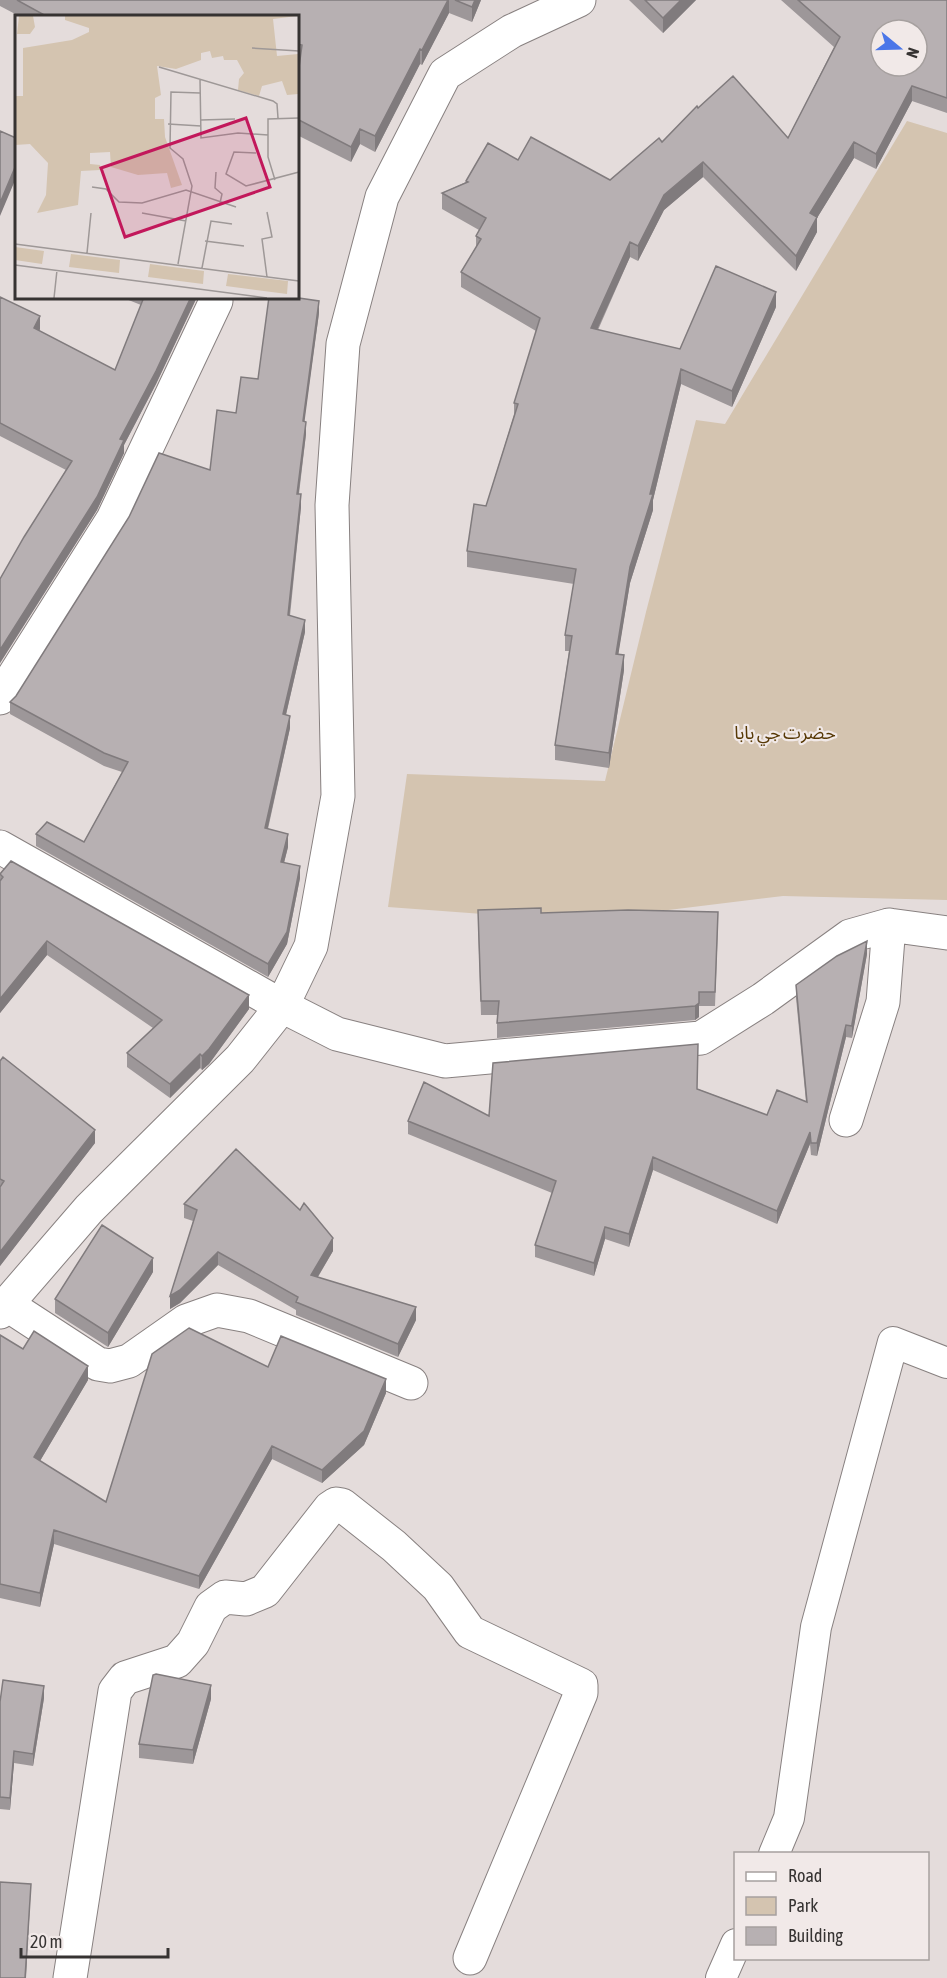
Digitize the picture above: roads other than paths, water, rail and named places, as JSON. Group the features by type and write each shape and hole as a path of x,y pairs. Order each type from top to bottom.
{"street":[{"path":"411,1383 249,1316 217,1310 186,1321 129,1361 110,1366 98,1364 3,1308 89,1209 240,1059 282,1006 311,946 338,796 332,505 343,344 382,197 445,74 512,31 579,0"},
{"path":"0,698 113,519 216,301"},
{"path":"0,847 282,1006 337,1034 445,1061 701,1038 763,999 850,936 889,925 947,933"},
{"path":"846,1120 883,1002 889,925"},
{"path":"70,1978 115,1691 125,1678 177,1661 193,1643 211,1607 225,1597 246,1599 265,1591 330,1508 336,1504 342,1505 394,1546 438,1587 470,1632 581,1685 581,1693 470,1958"}],"lane":[{"path":"775,1852 789,1818 816,1628 893,1342 947,1363"},
{"path":"721,1978 734,1946"}],"park label":[{"name":"حضرت جي بابا","path":"785,732"}]}
